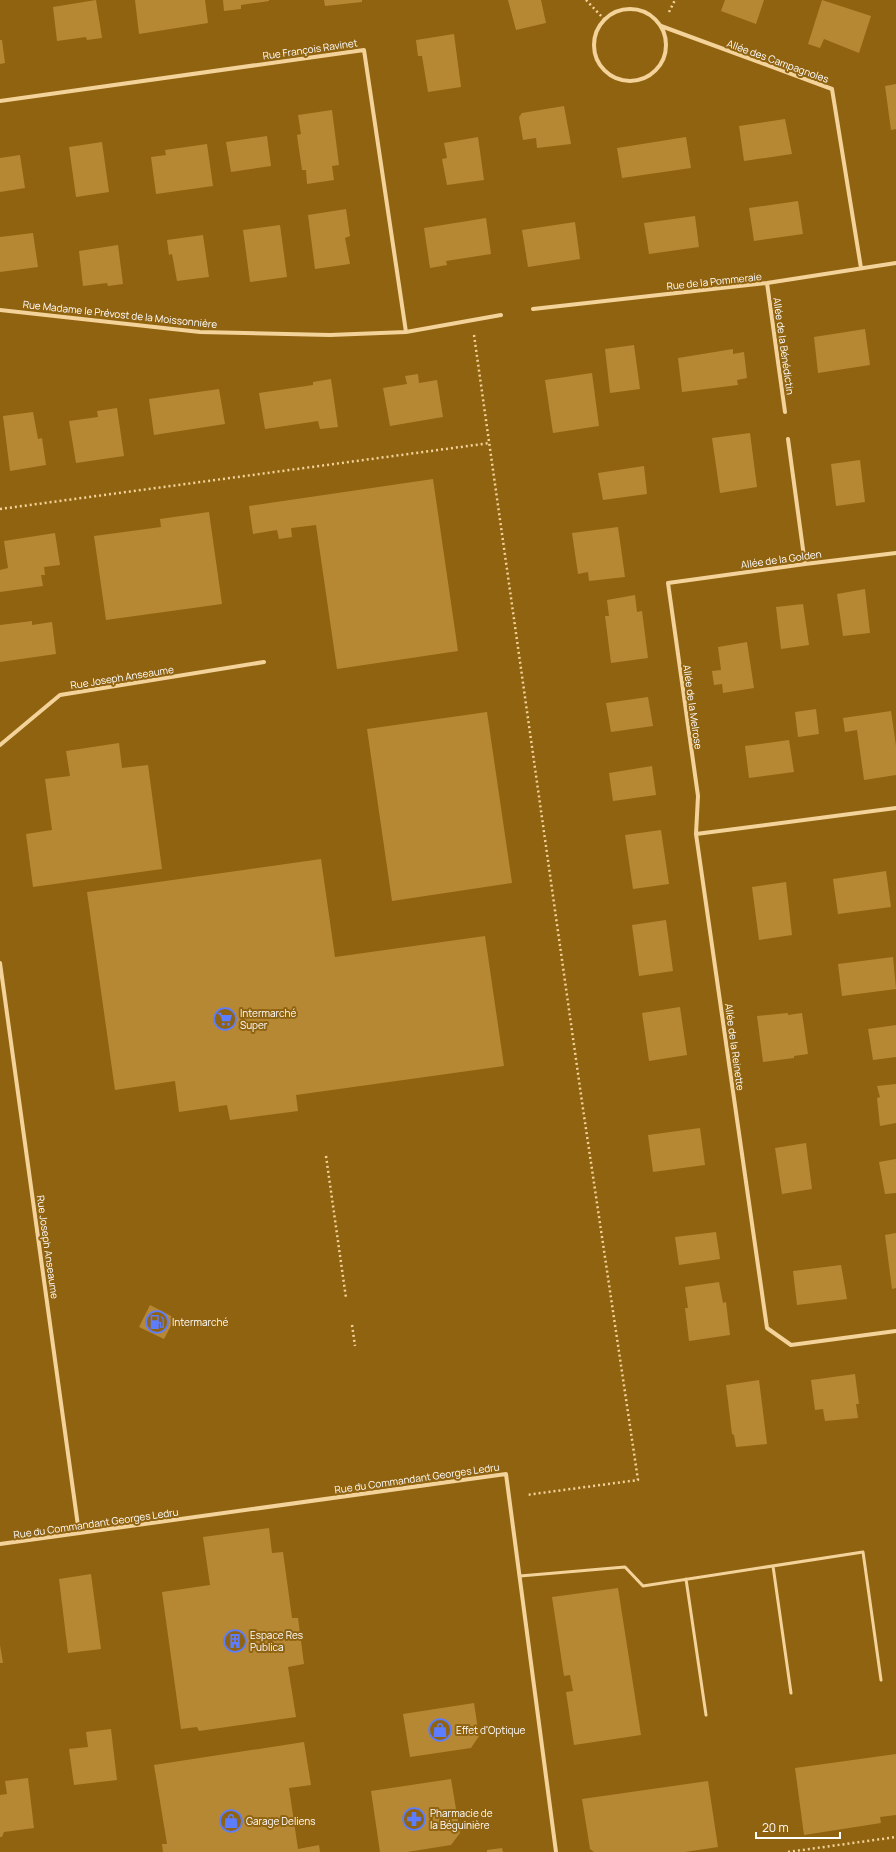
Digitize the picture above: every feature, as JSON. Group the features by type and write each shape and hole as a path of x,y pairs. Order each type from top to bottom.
{"street":[{"name":"Allée des Campagnoles","path":"604,19 623,9 645,11 654,17 661,26 832,89 861,268"},
{"path":"604,19 597,30 594,42 595,54 600,65 609,74 620,80 632,81 644,78 655,72 662,62 666,50 666,37 661,26"},
{"name":"Rue François Ravinet","path":"0,101 364,50 406,332"},
{"name":"Rue de la Pommeraie","path":"534,309 767,283 896,263"},
{"name":"Allée de la Bénédictin","path":"767,283 785,412"},
{"name":"Rue Madame le Prévost de la Moissonnière","path":"0,310 200,332 330,335 406,332 501,315"},
{"path":"788,439 805,564"},
{"name":"Allée de la Golden","path":"668,583 896,553"},
{"name":"Allée de la Melrose","path":"668,583 698,796 696,834"},
{"name":"Rue Joseph Anseaume","path":"0,745 60,695 264,662"},
{"path":"696,834 896,808"},
{"name":"Allée de la Reinette","path":"696,834 767,1328 791,1345 896,1331"},
{"name":"Rue Joseph Anseaume","path":"0,963 79,1533"},
{"name":"Rue du Commandant Georges Ledru","path":"0,1544 506,1474 556,1852"}],"lane":[{"path":"520,1576 625,1567 643,1586 863,1552 881,1680"},
{"path":"773,1566 791,1693"},
{"path":"686,1579 706,1715"}],"path":[{"path":"586,0 604,19"},
{"path":"472,320 581,1094 638,1480 509,1497"},
{"path":"0,509 490,443"},
{"path":"326,1156 346,1298"},
{"path":"352,1325 355,1346"},
{"path":"788,1852 896,1837"}],"building":[{"path":"96,0 102,38 87,40 86,37 57,41 53,7"},
{"path":"135,0 205,0 208,23 139,34"},
{"path":"223,0 269,1 241,5 241,9 224,11"},
{"path":"324,0 362,0 362,2 325,6"},
{"path":"508,0 541,0 546,23 516,30"},
{"path":"725,0 764,0 756,24 721,11"},
{"path":"822,0 871,16 859,53 824,39 820,48 808,44"},
{"path":"454,34 461,87 428,92 422,56 418,56 416,40"},
{"path":"0,40 2,40 5,63 0,64"},
{"path":"896,84 896,129 891,130 885,86"},
{"path":"564,106 571,144 537,148 536,138 523,140 519,117 522,113"},
{"path":"332,110 339,165 332,166 334,180 307,184 306,170 302,170 297,135 301,134 298,115"},
{"path":"785,119 792,154 744,161 739,126"},
{"path":"267,136 271,166 231,172 226,142"},
{"path":"478,137 484,180 447,185 442,159 447,158 444,143"},
{"path":"686,137 691,168 622,178 617,148"},
{"path":"102,142 109,192 76,197 69,147"},
{"path":"207,144 213,186 156,194 151,157 166,155 165,150"},
{"path":"20,155 25,188 0,192 0,158"},
{"path":"798,201 803,234 754,241 749,208"},
{"path":"346,209 350,236 345,238 350,264 315,269 308,215"},
{"path":"695,216 699,247 649,254 644,223"},
{"path":"486,218 491,254 446,261 447,265 430,268 424,228"},
{"path":"575,222 580,259 528,267 522,230"},
{"path":"280,225 287,277 250,282 243,230"},
{"path":"33,233 38,267 0,272 0,237"},
{"path":"203,235 209,277 177,281 172,254 169,255 167,240"},
{"path":"118,245 123,284 108,286 107,283 83,286 79,251"},
{"path":"865,329 870,365 818,373 814,337"},
{"path":"634,345 640,389 610,393 605,349"},
{"path":"733,349 733,354 744,352 747,378 737,380 738,385 682,392 678,358"},
{"path":"592,373 599,426 553,433 545,380"},
{"path":"418,374 419,383 437,380 443,417 390,426 383,388 407,384 405,376"},
{"path":"331,379 338,427 320,429 318,421 265,429 259,393 313,385 313,382"},
{"path":"219,389 225,424 154,435 149,399"},
{"path":"117,408 124,456 76,463 69,421 98,417 97,411"},
{"path":"33,412 38,439 42,438 46,465 10,471 3,416"},
{"path":"750,433 757,487 720,493 712,438"},
{"path":"860,460 865,502 836,506 831,464"},
{"path":"644,466 647,494 603,500 598,473"},
{"path":"433,479 458,651 337,669 316,525 291,528 292,537 279,539 277,530 253,534 249,506"},
{"path":"209,512 222,604 106,620 94,536 161,527 160,519"},
{"path":"618,527 625,577 589,581 588,572 578,574 572,533"},
{"path":"55,533 60,565 44,567 45,575 41,575 43,586 0,592 0,570 8,568 4,541"},
{"path":"865,589 870,633 843,636 837,594"},
{"path":"635,595 637,612 642,611 648,658 611,663 605,616 609,616 607,600"},
{"path":"803,604 809,645 781,649 776,607"},
{"path":"32,621 32,625 52,622 56,654 0,662 0,625"},
{"path":"747,642 754,688 723,693 722,684 714,685 712,671 721,670 718,647"},
{"path":"648,697 653,726 611,732 606,703"},
{"path":"816,709 819,734 798,737 795,712"},
{"path":"891,711 896,746 896,775 864,780 857,730 845,732 843,718"},
{"path":"487,712 512,883 392,901 367,729"},
{"path":"789,740 794,772 749,778 745,746"},
{"path":"119,743 122,768 148,765 162,869 33,887 26,834 52,830 45,779 70,776 66,751"},
{"path":"652,766 656,795 613,801 609,773"},
{"path":"661,830 669,884 633,889 625,835"},
{"name":"Intermarché Super","path":"321,859 335,957 485,936 504,1066 296,1095 298,1111 230,1120 227,1105 179,1112 175,1081 115,1090 87,892"},
{"path":"886,871 891,907 838,914 833,879"},
{"path":"786,882 792,935 759,940 752,887"},
{"path":"666,920 673,971 639,976 632,925"},
{"path":"893,957 896,989 842,996 838,964"},
{"path":"680,1007 687,1055 649,1061 642,1013"},
{"path":"788,1013 788,1015 802,1013 808,1054 794,1056 794,1058 763,1062 757,1016"},
{"path":"896,1025 896,1057 873,1060 868,1029"},
{"path":"896,1084 896,1123 880,1126 877,1098 880,1097 877,1086"},
{"path":"700,1128 705,1165 653,1172 648,1135"},
{"path":"806,1143 812,1189 782,1194 775,1148"},
{"path":"896,1159 896,1193 885,1194 879,1162"},
{"path":"716,1232 720,1259 679,1265 675,1237"},
{"path":"896,1233 896,1288 892,1289 885,1235"},
{"path":"841,1265 847,1299 797,1305 793,1271"},
{"path":"719,1282 723,1303 726,1302 730,1335 689,1341 685,1308 688,1308 685,1287"},
{"name":"Intermarché","path":"150,1305 175,1318 164,1339 139,1327"},
{"path":"855,1374 859,1404 856,1404 858,1418 825,1421 823,1409 815,1410 811,1380"},
{"path":"759,1380 767,1444 736,1447 734,1435 732,1434 726,1385"},
{"name":"Espace Res Publica","path":"269,1528 272,1553 283,1552 292,1618 298,1618 304,1664 288,1667 296,1717 199,1731 197,1727 181,1729 162,1592 210,1585 203,1537"},
{"path":"91,1574 101,1649 68,1653 59,1579"},
{"path":"618,1588 641,1735 574,1745 566,1692 573,1691 570,1675 564,1676 552,1597"},
{"path":"0,1645 3,1663 0,1663"},
{"path":"474,1703 479,1736 471,1748 410,1757 403,1714"},
{"path":"111,1729 117,1780 74,1785 69,1749 88,1747 86,1732"},
{"path":"304,1742 311,1785 289,1788 298,1849 319,1845 320,1852 163,1852 162,1844 167,1844 154,1765"},
{"path":"896,1754 896,1815 880,1817 881,1823 804,1835 795,1768"},
{"path":"28,1778 34,1828 4,1832 2,1837 0,1837 0,1795 7,1794 5,1781"},
{"path":"451,1779 460,1833 451,1845 407,1852 380,1852 371,1791"},
{"path":"708,1781 718,1847 685,1852 594,1852 590,1849 582,1799"},
{"path":"502,1848 503,1852 487,1852 487,1850"}],"place":[{"name":"Intermarché Super","path":"225,1019"},
{"name":"Intermarché","path":"157,1322"},
{"name":"Espace Res Publica","path":"235,1641"},
{"name":"Effet d'Optique","path":"440,1730"},
{"name":"Pharmacie de la Béguinière","path":"414,1819"},
{"name":"Garage Deliens","path":"231,1821"}]}
